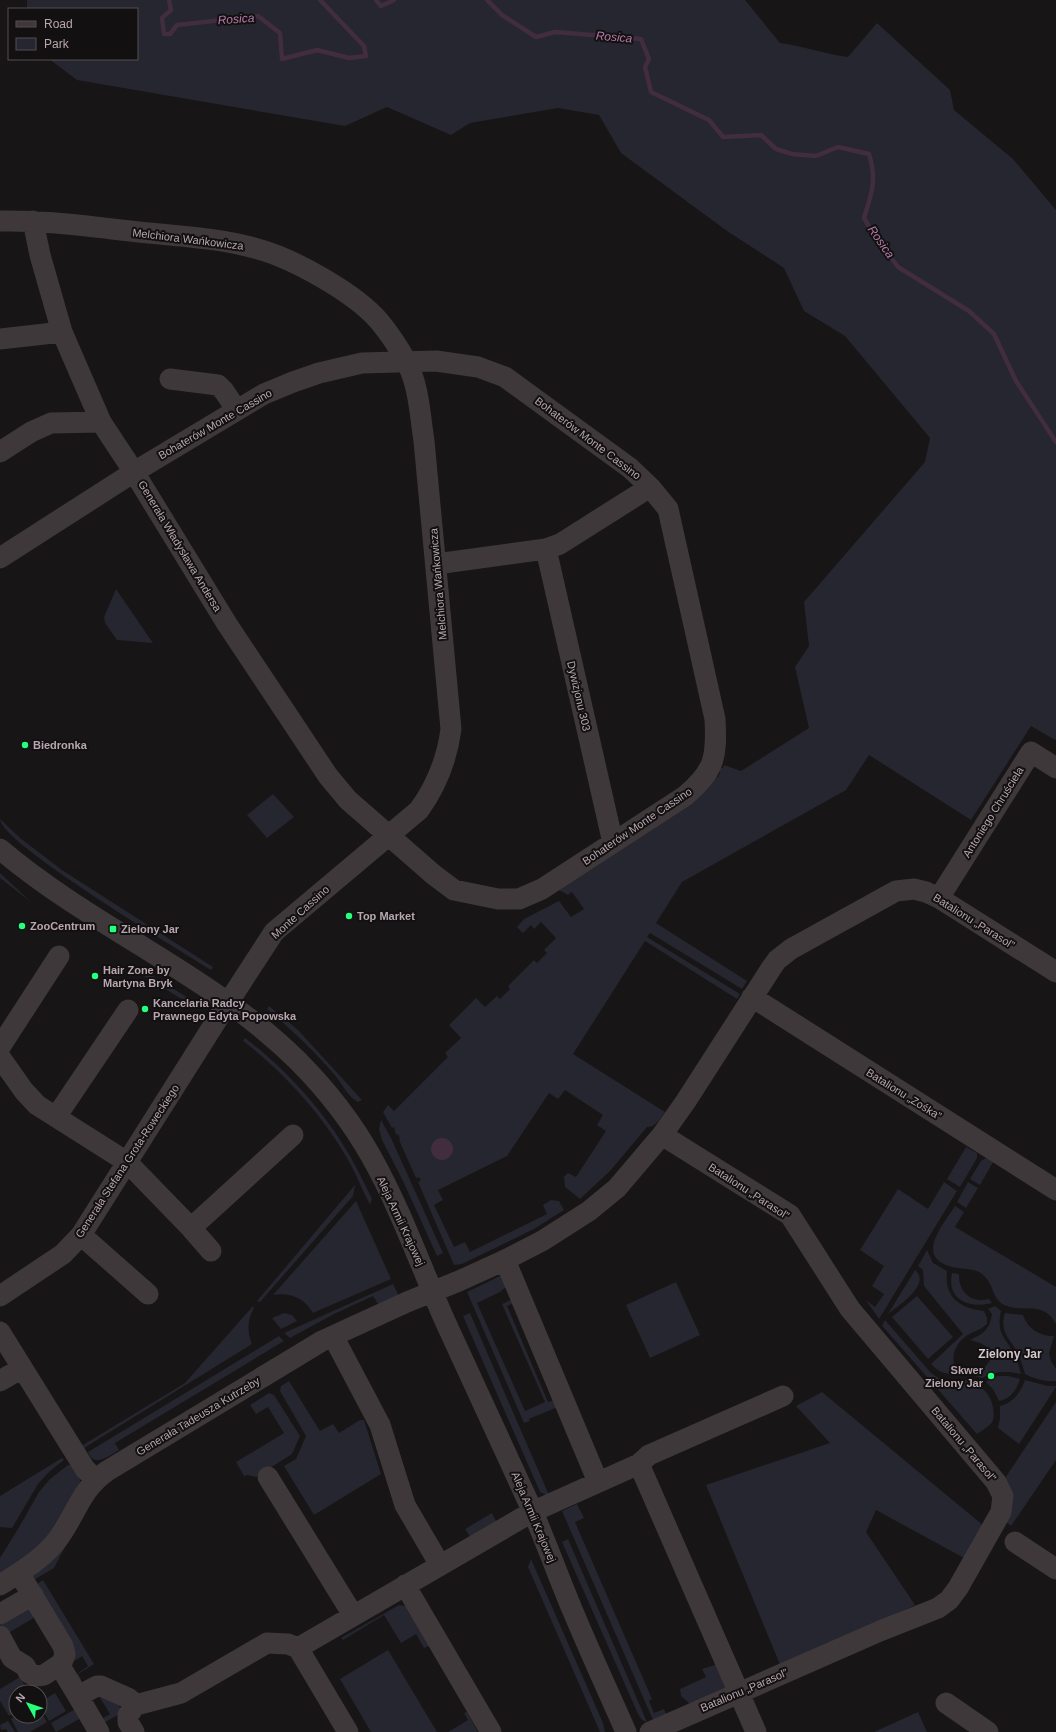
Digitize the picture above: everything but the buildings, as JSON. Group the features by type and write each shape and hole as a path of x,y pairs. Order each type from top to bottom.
{"street":[{"name":"Melchiora Wańkowicza","path":"0,221 33,221 196,238 258,248 282,257 320,277 364,308 379,321 406,362 413,378 424,441 451,729 448,750 436,784 427,799 409,819 390,835"},
{"name":"Generała Władysława Andersa","path":"33,221 40,255 62,332 101,422 134,472 227,624 328,776 348,800 390,835"},
{"path":"362,363 375,348 379,335 379,321"},
{"path":"0,339 62,332"},
{"name":"Bohaterów Monte Cassino","path":"0,558 236,409 264,394 293,382 319,373 362,363 436,361 478,367 505,377 630,468 650,487 668,509 715,719 717,746 713,763 705,776 685,796 542,888 519,899 498,899 454,890 434,875 390,835"},
{"path":"170,379 218,385 236,409"},
{"path":"0,452 31,432 51,423 101,422"},
{"path":"436,564 546,549 560,544 650,487"},
{"name":"Dywizjonu 303","path":"546,549 613,843"},
{"name":"Antoniego Chruściela","path":"938,898 1031,752 1056,768"},
{"name":"Monte Cassino","path":"228,1003 274,932 390,835"},
{"name":"Aleja Armii Krajowej","path":"0,849 43,882 228,1003 276,1040 312,1075 340,1109 366,1148 386,1185 532,1512 626,1732"},
{"name":"Batalionu „Parasol”","path":"433,1292 505,1260 546,1239 593,1208 617,1188 662,1134 686,1101 772,967 784,954 892,893 914,888 926,892 1056,972"},
{"path":"0,1047 59,956"},
{"name":"Batalionu „Zośka”","path":"752,997 1056,1190"},
{"name":"Generała Stefana Grota-Roweckiego","path":"0,1296 63,1254 81,1235 228,1003"},
{"path":"56,1117 128,1010"},
{"path":"0,1057 24,1091 37,1105 127,1162 192,1228 212,1251"},
{"path":"192,1228 293,1134"},
{"name":"Batalionu „Parasol”","path":"650,1732 880,1631 938,1608 946,1603 958,1588 998,1519 1002,1508 1003,1496 993,1478 850,1309 790,1215 662,1134"},
{"path":"81,1235 148,1294"},
{"path":"505,1260 598,1482"},
{"name":"Generała Tadeusza Kutrzeby","path":"0,1584 19,1573 44,1554 60,1536 83,1494 95,1479 298,1355 333,1336 407,1302 433,1292"},
{"path":"0,1332 85,1469 95,1479"},
{"path":"333,1336 380,1425 404,1506 440,1565"},
{"path":"0,1381 22,1368"},
{"path":"298,1648 532,1512 639,1464 649,1455 783,1396"},
{"path":"639,1464 756,1732"},
{"path":"268,1477 353,1615"},
{"path":"1015,1542 1056,1569"},
{"path":"0,1636 6,1661 25,1666 29,1673 36,1676 44,1675 60,1666 64,1659 65,1650 19,1573"},
{"path":"405,1585 491,1732"},
{"path":"0,1614 33,1595"},
{"path":"134,1732 128,1722 128,1715 136,1706 181,1693 267,1644 288,1644 298,1648 348,1732"},
{"path":"60,1666 100,1732"},
{"path":"78,1696 97,1686 101,1686 128,1698 136,1706"},
{"path":"946,1703 988,1732"}],"green space":[{"path":"27,0 745,0 780,43 848,57 877,23 950,90 954,110 1013,159 1056,210 1056,739 1055,740 1031,726 971,820 869,755 846,790 682,882 656,923 747,981 742,989 650,933 647,937 740,994 737,999 645,941 573,1054 665,1112 653,1126 647,1127 610,1171 580,1199 565,1187 564,1177 568,1173 576,1177 606,1131 597,1125 603,1115 565,1090 558,1099 549,1093 507,1156 438,1190 443,1200 434,1205 454,1247 465,1242 470,1252 547,1214 543,1205 551,1200 559,1201 564,1210 534,1229 462,1264 454,1265 418,1182 421,1180 419,1177 416,1178 399,1140 398,1134 396,1135 394,1127 392,1128 383,1112 388,1105 394,1111 448,1057 445,1053 461,1038 449,1025 476,998 485,1007 497,996 500,999 510,989 508,986 534,960 537,963 547,953 544,950 556,938 541,922 534,929 531,925 523,933 517,927 524,919 559,901 571,917 584,909 572,892 568,895 557,889 712,775 718,777 720,772 715,770 716,768 723,768 724,765 741,771 809,728 795,667 809,646 804,602 925,462 930,438 845,336 804,311 784,268 727,231 621,153 599,115 558,108 470,123 451,135 387,107 345,126 77,80 50,60 138,60 138,8 27,8"},
{"path":"116,589 153,643 117,640 105,623 104,617"},
{"path":"273,794 294,817 267,838 247,815"},
{"path":"0,819 20,838 62,870 213,967 211,970 131,920 59,872 29,850 8,832"},
{"path":"0,873 31,902 0,878"},
{"path":"134,970 153,976 193,1001 190,1004"},
{"path":"269,1006 298,1030 362,1100 358,1102 351,1097 334,1074 318,1057 267,1009"},
{"path":"245,1038 289,1077 316,1107 340,1139 359,1172 372,1199 370,1205 350,1163 328,1129 288,1081 243,1041"},
{"path":"381,1120 391,1138 443,1253 437,1256 404,1183 382,1140 379,1129"},
{"path":"966,1147 977,1153 977,1158 960,1187 947,1179"},
{"path":"986,1158 993,1162 980,1185 970,1179 981,1161"},
{"path":"944,1182 957,1191 879,1319 866,1300 875,1307 884,1294 872,1286 884,1266 860,1250 898,1189 928,1209"},
{"path":"968,1182 978,1188 966,1208 957,1202"},
{"path":"355,1185 353,1196 260,1302 257,1301"},
{"path":"356,1201 391,1279 313,1313 305,1303 296,1297 286,1294 273,1295"},
{"path":"955,1206 964,1212 955,1227 1056,1287 1056,1324 1051,1317 1040,1310 1014,1308 1002,1304 995,1296 988,1281 979,1272 952,1267 941,1262 935,1256 933,1248 935,1240 944,1222"},
{"path":"927,1250 933,1263 947,1271 948,1288 955,1300 975,1310 984,1311 987,1318 987,1324 968,1335 955,1349 954,1364 958,1373 943,1373 931,1364 963,1334 924,1286 923,1270 918,1266"},
{"path":"915,1270 919,1276 917,1288 888,1314"},
{"path":"952,1273 959,1274 961,1286 967,1295 977,1300 989,1299 992,1303 976,1305 968,1303 956,1296 951,1282"},
{"path":"504,1274 506,1287 500,1292 477,1303 525,1411 545,1402 502,1304 515,1298 516,1302 507,1306 548,1402 558,1399 560,1406 529,1419 530,1421 524,1423 467,1292"},
{"path":"676,1282 700,1335 650,1358 626,1305"},
{"path":"393,1284 399,1296 378,1304 373,1296 334,1314 290,1338 284,1333"},
{"path":"917,1296 953,1337 928,1359 892,1317"},
{"path":"253,1306 254,1308 248,1326 252,1344 84,1448 83,1445 185,1383"},
{"path":"995,1306 1001,1311 1000,1325 1002,1335 1015,1355 1021,1374 1001,1372 982,1378 975,1376 982,1371 991,1359 987,1347 970,1340 985,1331 992,1314 988,1309"},
{"path":"284,1313 292,1315 297,1321 281,1329 272,1318"},
{"path":"470,1313 549,1495 540,1492 463,1316"},
{"path":"1005,1313 1023,1315 1031,1328 1035,1331 1044,1335 1054,1336 1049,1353 1051,1361 1056,1369 1056,1381 1040,1380 1025,1374 1018,1353 1004,1330 1003,1325"},
{"path":"885,1320 931,1373 945,1381 971,1381 980,1386 990,1398 992,1403 994,1418 991,1424 977,1434 882,1326"},
{"path":"279,1336 284,1341 115,1443 119,1450 98,1460 91,1457 88,1452"},
{"path":"1008,1376 1020,1379 1013,1393 1007,1398 999,1401 993,1389 986,1382 993,1377"},
{"path":"1025,1380 1056,1387 1019,1444 998,1428 1000,1406 1013,1400 1021,1389"},
{"path":"289,1381 320,1431 333,1424 339,1433 360,1420 364,1420 381,1474 314,1515 284,1466 296,1459 306,1436 280,1391 281,1386"},
{"path":"822,1392 984,1526 964,1558 876,1510 866,1532 915,1605 781,1667 706,1485 830,1443 796,1406"},
{"path":"269,1393 274,1395 300,1436 292,1454 256,1477 248,1475 244,1476 236,1462 284,1433 268,1407 256,1414 250,1405"},
{"path":"1056,1402 1056,1460 1011,1526 1006,1522 1005,1478"},
{"path":"62,1458 64,1460 50,1471 38,1484 12,1528 0,1527 0,1496"},
{"path":"68,1465 73,1465 78,1473 80,1478 79,1487 45,1543 0,1577 0,1558 39,1492 50,1479"},
{"path":"92,1496 54,1568 32,1581 32,1576"},
{"path":"577,1504 584,1518 575,1522 652,1699 649,1701 654,1713 664,1709 666,1714 653,1720 562,1511"},
{"path":"492,1513 496,1521 471,1538 465,1529"},
{"path":"568,1539 647,1722 642,1720 638,1714 562,1542"},
{"path":"531,1559 603,1723 605,1732 600,1732 528,1567"},
{"path":"43,1580 94,1664 78,1674 81,1679 77,1682 74,1676 88,1666 82,1656 71,1663 69,1659 75,1655 34,1586"},
{"path":"29,1605 37,1616 5,1635 0,1622"},
{"path":"399,1605 406,1606 429,1646 424,1648 416,1634 401,1643 384,1615 343,1640 341,1638"},
{"path":"388,1650 437,1732 371,1732 340,1679"},
{"path":"718,1664 726,1688 690,1704 681,1696 680,1689 706,1677 702,1669"},
{"path":"20,1677 24,1684 8,1684"},
{"path":"8,1684 8,1714 0,1701 0,1689"},
{"path":"55,1693 66,1711 49,1721 48,1719 48,1697"},
{"path":"99,1696 119,1704 121,1713 102,1724 100,1720 110,1714"},
{"path":"77,1708 83,1717 56,1732 51,1723"},
{"path":"467,1712 478,1732 448,1732 468,1720 464,1713"},
{"path":"918,1712 927,1732 874,1732"},
{"path":"8,1721 8,1724 10,1724 15,1732 8,1732 6,1729 1,1730 0,1725"},
{"path":"14,1724 44,1724 30,1732 18,1732"}],"shaded area":[{"path":"442,1138 450,1141 453,1149 450,1157 442,1160 434,1157 431,1149 434,1141"}],"waterway":[{"name":"Rosica","path":"169,0 171,10 162,18 164,34 170,34 177,25 258,16 280,33 282,59 317,50 349,58 366,56 364,46 320,0"},
{"name":"Rosica","path":"376,0 381,6 394,0"},
{"name":"Rosica","path":"487,0 502,15 536,37 555,32 641,39 649,59 645,67 651,92 709,120 723,137 761,135 776,149 792,154 816,156 838,147 869,154 873,171 873,179 864,218 871,230 898,267 969,311 994,334 1016,381 1056,442"}],"place":[{"name":"Biedronka","path":"25,745"},
{"name":"Top Market","path":"349,916"},
{"name":"ZooCentrum","path":"22,926"},
{"name":"Zielony Jar","path":"113,929"},
{"name":"Hair Zone by Martyna Bryk","path":"95,976"},
{"name":"Kancelaria Radcy Prawnego Edyta Popowska","path":"145,1009"},
{"name":"Skwer Zielony Jar","path":"991,1376"}],"district":[{"name":"Zielony Jar","path":"1010,1354"}]}
